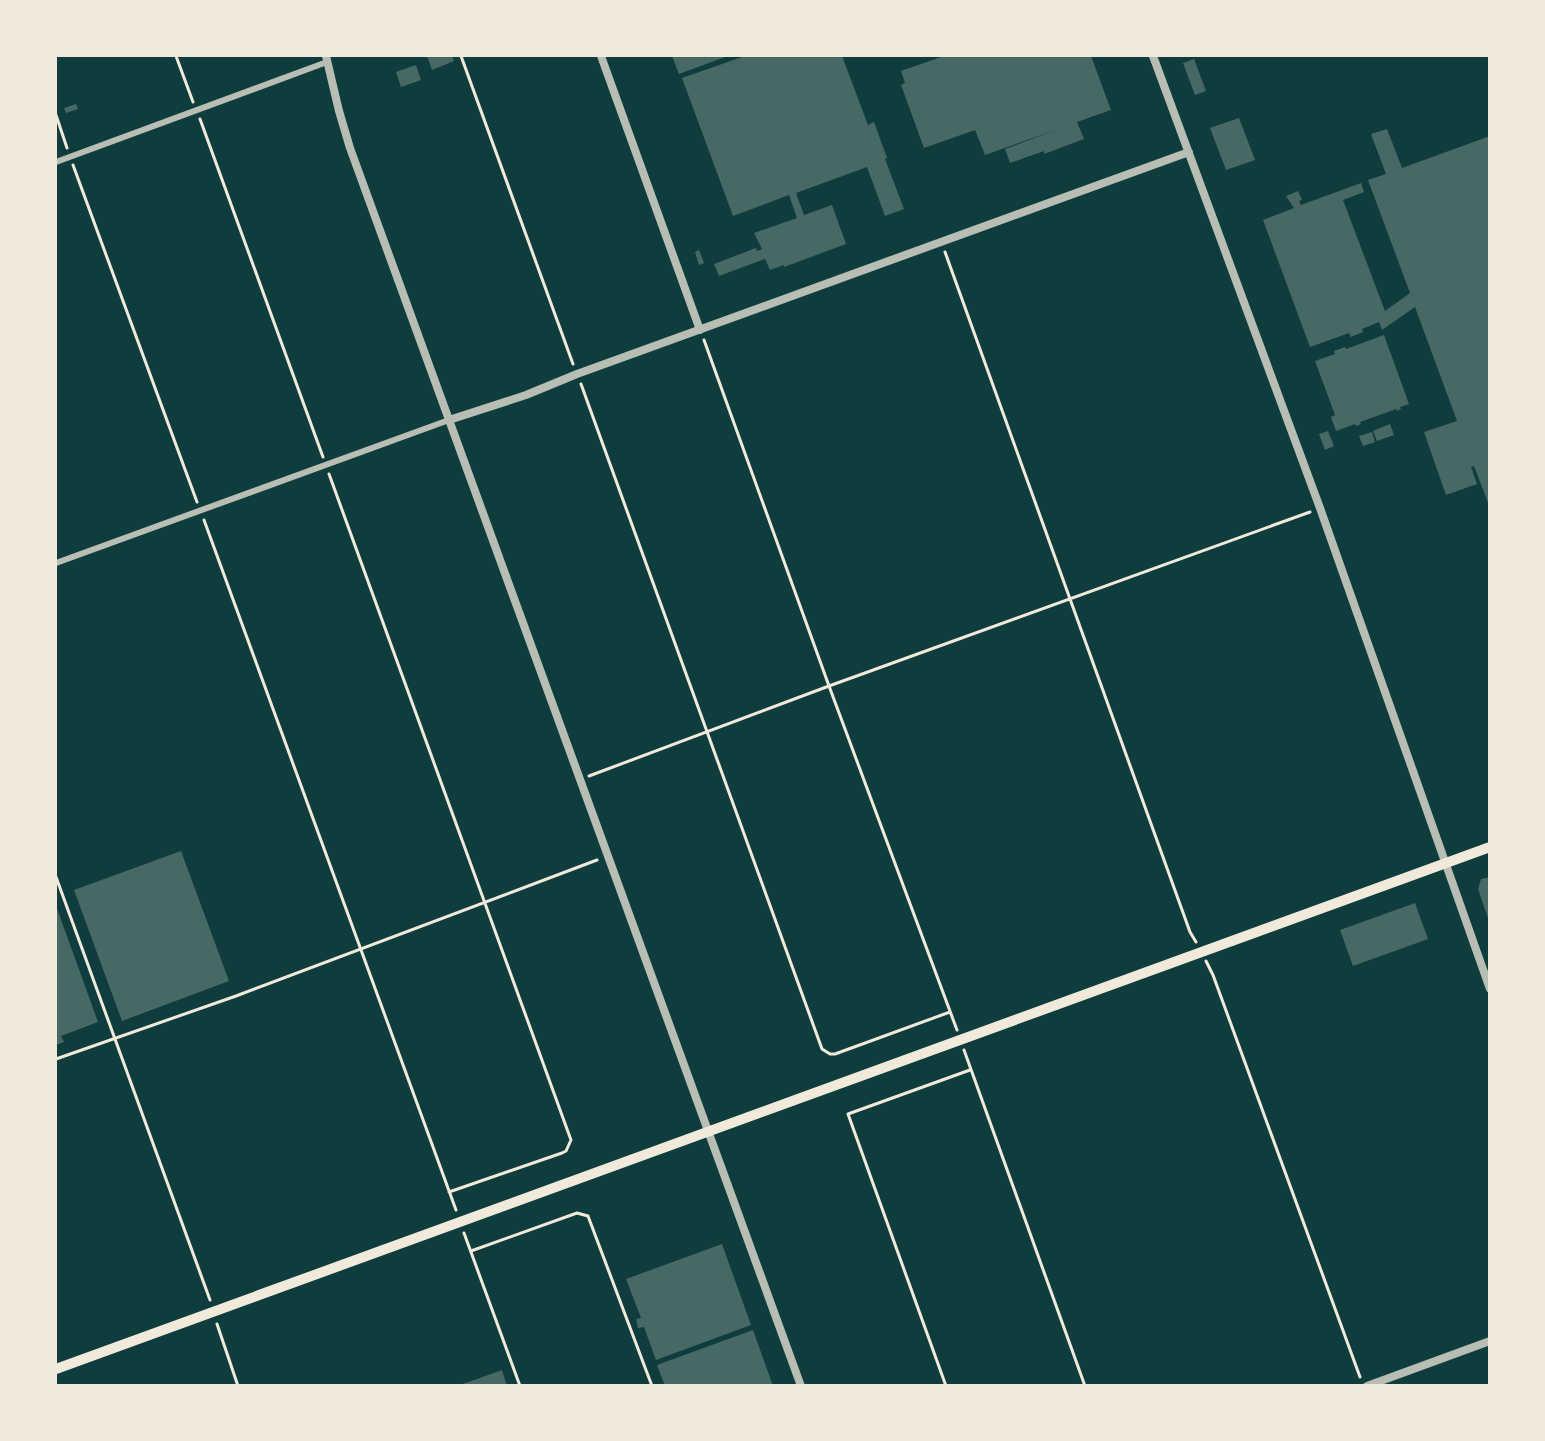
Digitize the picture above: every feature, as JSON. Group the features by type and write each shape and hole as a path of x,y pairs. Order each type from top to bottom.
{"main road":[{"path":"56,1369 1490,847"}],"street":[{"path":"602,56 700,330"},
{"path":"1153,56 1320,508 1490,989"},
{"path":"56,162 327,59 350,148 801,1386"},
{"path":"56,563 448,420 526,395 577,374 1188,152"},
{"path":"1365,1386 1490,1341"}],"path":[{"path":"176,56 571,1140 562,1154 450,1192"},
{"path":"462,56 822,1049 835,1054 950,1012"},
{"path":"56,116 247,633 359,949 520,1386"},
{"path":"942,242 1190,932 1213,975 1365,1386"},
{"path":"700,330 1085,1386"},
{"path":"579,780 829,686 1320,508"},
{"path":"56,1059 236,996 608,857"},
{"path":"56,877 208,1290 238,1386"},
{"path":"946,1386 848,1114 970,1070"},
{"path":"471,1251 578,1213 588,1216 652,1386"}],"building":[{"path":"427,56 452,56 454,61 432,70"},
{"path":"672,56 728,56 679,74"},
{"path":"745,56 842,56 868,125 874,122 904,209 885,216 867,167 796,193 804,215 832,205 846,244 784,267 784,265 770,270 765,259 719,276 714,264 756,248 757,251 762,249 754,233 797,218 789,195 733,216 682,78"},
{"path":"944,56 1091,56 1111,110 1077,122 1084,139 1044,154 1044,151 1010,163 1005,149 1061,128 985,155 975,130 924,148 901,85 905,83 901,71"},
{"path":"1194,59 1206,91 1195,95 1183,63"},
{"path":"416,65 421,80 401,87 396,72"},
{"path":"76,104 78,109 66,113 64,108"},
{"path":"1239,118 1255,160 1226,170 1210,128"},
{"path":"1387,129 1402,168 1490,136 1490,508 1474,466 1471,467 1477,484 1446,495 1424,432 1457,421 1415,307 1382,330 1379,322 1362,329 1363,332 1351,337 1349,333 1310,347 1263,220 1294,208 1286,196 1298,191 1302,200 1299,201 1301,205 1361,183 1364,192 1343,200 1385,311 1410,293 1368,180 1386,174 1371,134"},
{"path":"699,250 704,263 699,265 695,252"},
{"path":"1384,335 1409,404 1400,407 1401,409 1397,411 1396,409 1360,422 1361,424 1356,426 1355,424 1336,431 1331,417 1335,415 1315,361 1335,354 1334,351"},
{"path":"1390,424 1394,435 1377,441 1373,431"},
{"path":"1328,431 1334,446 1325,450 1319,434"},
{"path":"1372,432 1375,442 1363,446 1359,436"},
{"path":"181,851 229,981 122,1021 74,890"},
{"path":"1490,877 1489,921 1478,889 1481,879"},
{"path":"1415,903 1428,939 1353,966 1340,930"},
{"path":"56,906 98,1022 61,1036 64,1042 56,1045"},
{"path":"722,1244 751,1325 656,1360 644,1327 638,1328 636,1319 641,1318 626,1279"},
{"path":"753,1330 773,1386 665,1386 657,1365"},
{"path":"502,1370 507,1386 460,1386 460,1385"}]}
